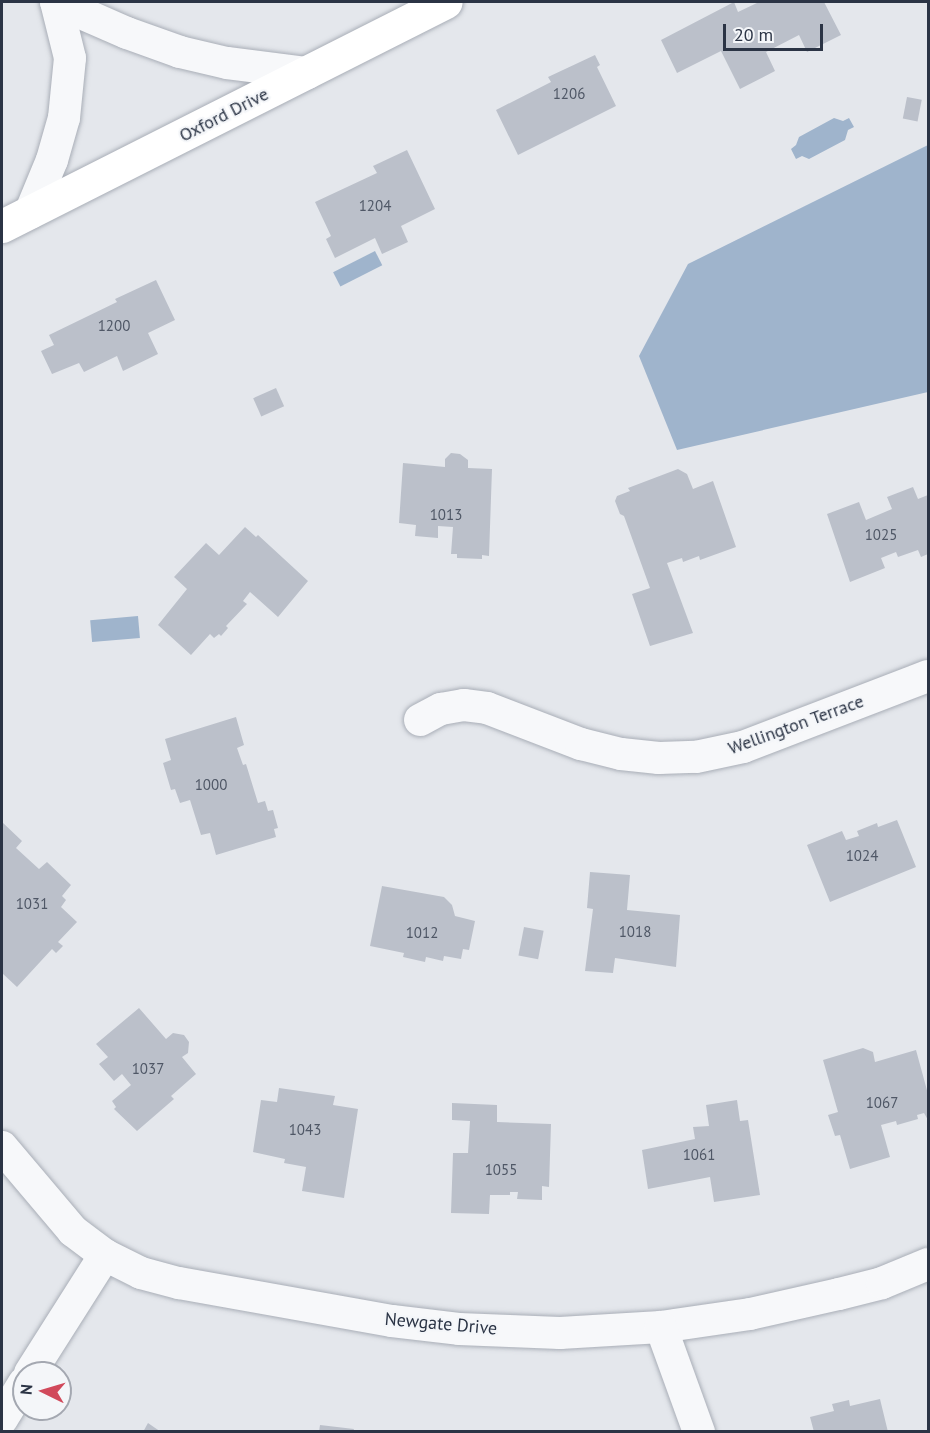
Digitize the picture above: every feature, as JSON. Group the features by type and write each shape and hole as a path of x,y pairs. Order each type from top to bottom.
{"main road":[{"name":"Oxford Drive","path":"16,220 446,2"}],"street":[{"path":"56,2 127,33 180,52 227,63 307,73"},
{"path":"16,220 52,160 64,118 70,58 56,2"},
{"name":"Wellington Terrace","path":"420,720 441,709 464,705 487,708 580,744 621,754 659,758 696,757 743,747 928,676"},
{"name":"Newgate Drive","path":"2,1147 73,1231 105,1255 141,1273 179,1284 392,1321 459,1329 560,1333 660,1327 750,1314 839,1294 882,1283 928,1264"},
{"path":"38,1361 105,1255"},
{"path":"660,1327 699,1431"},
{"path":"2,1419 12,1403"}],"water":[{"path":"834,118 843,121 849,118 854,127 848,130 845,140 809,159 802,156 796,159 791,149 796,145 799,137"},
{"path":"928,145 928,392 677,450 639,356 688,264"},
{"path":"375,251 382,265 340,287 333,272"},
{"path":"138,616 140,638 92,642 90,620"}],"building":[{"path":"734,2 738,12 759,2 824,2 841,35 807,52 799,35 766,52 775,71 740,89 721,51 677,73 661,40"},
{"path":"595,55 600,65 597,67 616,106 518,155 496,110 551,82 548,77"},
{"path":"907,97 922,100 918,121 903,119"},
{"path":"407,150 435,209 401,226 408,242 382,254 375,238 335,258 326,239 331,236 315,202 377,173 373,166"},
{"path":"156,280 175,320 148,333 158,354 123,371 117,356 84,372 79,363 52,374 41,351 54,345 49,335 117,302 115,299"},
{"path":"276,388 284,406 261,416 253,398"},
{"path":"451,453 460,454 468,460 468,468 492,469 489,556 482,555 482,559 457,558 457,554 451,554 453,527 438,526 438,538 415,536 416,525 399,523 403,463 445,467 445,459"},
{"path":"678,469 687,474 693,489 713,481 736,547 700,560 699,556 683,562 682,558 667,563 693,633 650,646 632,594 650,588 624,516 620,514 615,501 617,496 630,491 628,488"},
{"path":"913,487 918,499 928,495 928,554 921,557 918,550 898,557 896,552 881,558 885,568 850,582 827,514 859,502 866,520 892,509 887,497"},
{"path":"245,527 256,537 258,535 308,581 278,617 250,592 243,601 247,604 226,626 228,628 221,636 219,634 214,638 210,634 191,655 158,625 187,589 174,577 206,543 219,555"},
{"path":"236,717 244,745 237,748 243,765 246,764 258,803 265,801 268,811 273,810 278,828 274,829 276,837 216,855 210,833 201,835 190,800 180,803 175,789 171,790 163,763 171,760 165,739"},
{"path":"897,820 916,867 830,902 807,845 842,831 846,840 859,836 857,831 877,823 878,827"},
{"path":"2,822 22,841 16,848 39,869 47,862 71,885 62,896 66,900 61,907 77,922 58,942 63,946 56,953 52,949 17,987 2,973"},
{"path":"590,872 630,875 627,910 680,915 676,967 615,958 613,973 585,971 593,909 587,908"},
{"path":"382,886 444,897 452,905 455,916 475,921 469,950 463,949 461,959 444,956 443,961 426,957 425,962 403,957 404,953 370,946"},
{"path":"524,927 544,931 538,959 518,955"},
{"path":"139,1008 166,1039 173,1033 184,1035 189,1042 188,1053 182,1057 196,1074 171,1096 174,1099 137,1131 114,1109 116,1107 112,1101 131,1085 122,1074 114,1081 99,1064 108,1057 96,1044"},
{"path":"863,1048 873,1052 875,1062 916,1050 928,1094 928,1120 924,1113 917,1115 918,1119 897,1125 896,1121 881,1125 890,1157 850,1169 840,1135 835,1136 828,1115 838,1112 823,1060"},
{"path":"279,1088 335,1096 333,1105 358,1109 344,1198 302,1191 306,1167 284,1163 285,1159 253,1152 261,1100 277,1102"},
{"path":"737,1100 740,1121 748,1120 760,1195 714,1202 710,1177 648,1189 642,1150 695,1139 693,1127 709,1126 706,1105"},
{"path":"452,1103 497,1105 497,1122 551,1124 549,1187 542,1186 542,1200 517,1199 518,1192 510,1192 510,1195 490,1195 489,1214 451,1213 453,1153 468,1153 470,1121 452,1120"},
{"path":"880,1399 888,1432 814,1432 810,1417 834,1411 832,1404 849,1400 850,1406"},
{"path":"148,1423 161,1432 143,1432"},
{"path":"320,1425 354,1429 353,1432 319,1432"}]}
